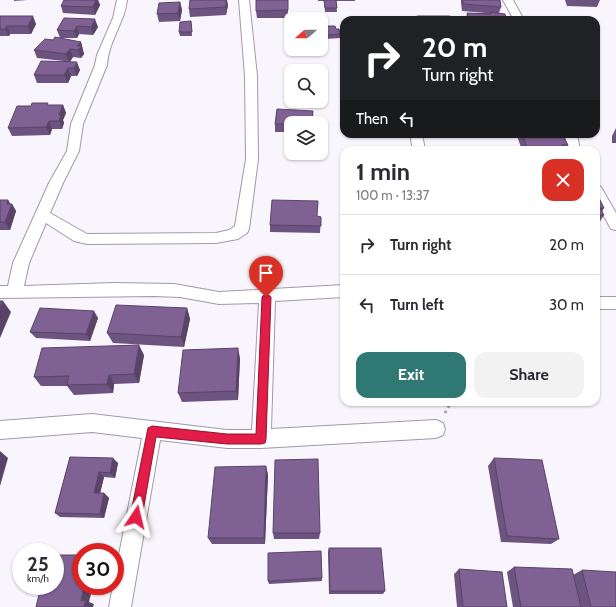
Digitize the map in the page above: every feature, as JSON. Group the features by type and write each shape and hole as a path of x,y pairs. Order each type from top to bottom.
{"street":[{"path":"122,0 118,18 102,55 101,65 77,124 73,151 56,183 8,292 118,289 177,290 217,298 266,297 298,293 340,291"},
{"path":"43,215 78,237 87,239 216,238 233,235 242,229 252,159 251,76 244,0"},
{"path":"508,0 517,16"},
{"path":"600,197 616,225"},
{"path":"261,439 266,297"},
{"path":"600,302 616,303"},
{"path":"0,430 92,423 152,432 227,439 261,439 436,429"},
{"path":"120,607 152,432"}],"building":[{"path":"64,0 96,0 93,7 61,6"},
{"path":"190,0 226,0 226,7 189,9"},
{"path":"256,0 288,0 288,10 256,11"},
{"path":"324,0 336,0 337,8 325,8"},
{"path":"463,0 500,0 501,7 463,4"},
{"path":"180,2 178,13 157,14 159,3"},
{"path":"491,12 505,14 506,16 468,16 467,13 491,14"},
{"path":"0,16 33,16 28,26 7,26 5,29 0,29"},
{"path":"64,18 95,19 91,27 77,26 74,31 57,30"},
{"path":"191,21 192,32 179,32 180,22"},
{"path":"328,26 335,26 336,29 339,29 340,34 328,35"},
{"path":"55,37 81,42 77,46 82,46 78,50 70,49 66,54 34,50 45,39 53,40"},
{"path":"41,61 77,62 74,68 68,68 64,75 34,75"},
{"path":"32,103 63,105 59,115 61,115 59,121 49,121 46,127 8,128 17,106 31,106"},
{"path":"277,109 313,111 313,116 284,116 284,124 275,124"},
{"path":"524,138 564,138 568,145 563,146 526,146"},
{"path":"0,200 8,200 7,204 12,204 5,222 0,222"},
{"path":"272,200 318,201 317,216 321,217 321,226 270,225"},
{"path":"600,200 604,208 600,208"},
{"path":"600,208 604,215 600,216"},
{"path":"116,305 187,308 181,337 107,333"},
{"path":"40,308 94,311 86,334 30,332"},
{"path":"139,345 134,374 109,375 107,384 67,385 69,376 34,377 42,348"},
{"path":"238,348 236,391 178,393 183,350"},
{"path":"70,457 113,458 110,473 99,472 94,493 104,493 100,514 55,513"},
{"path":"494,458 542,460 559,539 507,536"},
{"path":"318,459 320,533 273,533 275,460"},
{"path":"266,466 264,538 208,538 215,467"},
{"path":"329,548 381,548 385,591 330,591"},
{"path":"321,551 322,578 268,581 268,553"},
{"path":"64,555 72,555 72,595 82,595 81,601 86,600 84,607 36,607 39,595 64,595"},
{"path":"514,567 572,569 581,607 521,607"},
{"path":"459,569 502,572 507,607 463,607"},
{"path":"582,570 616,572 616,607 591,607"}],"route":[{"path":"136,517 152,432 227,439 261,439 266,297"}]}
